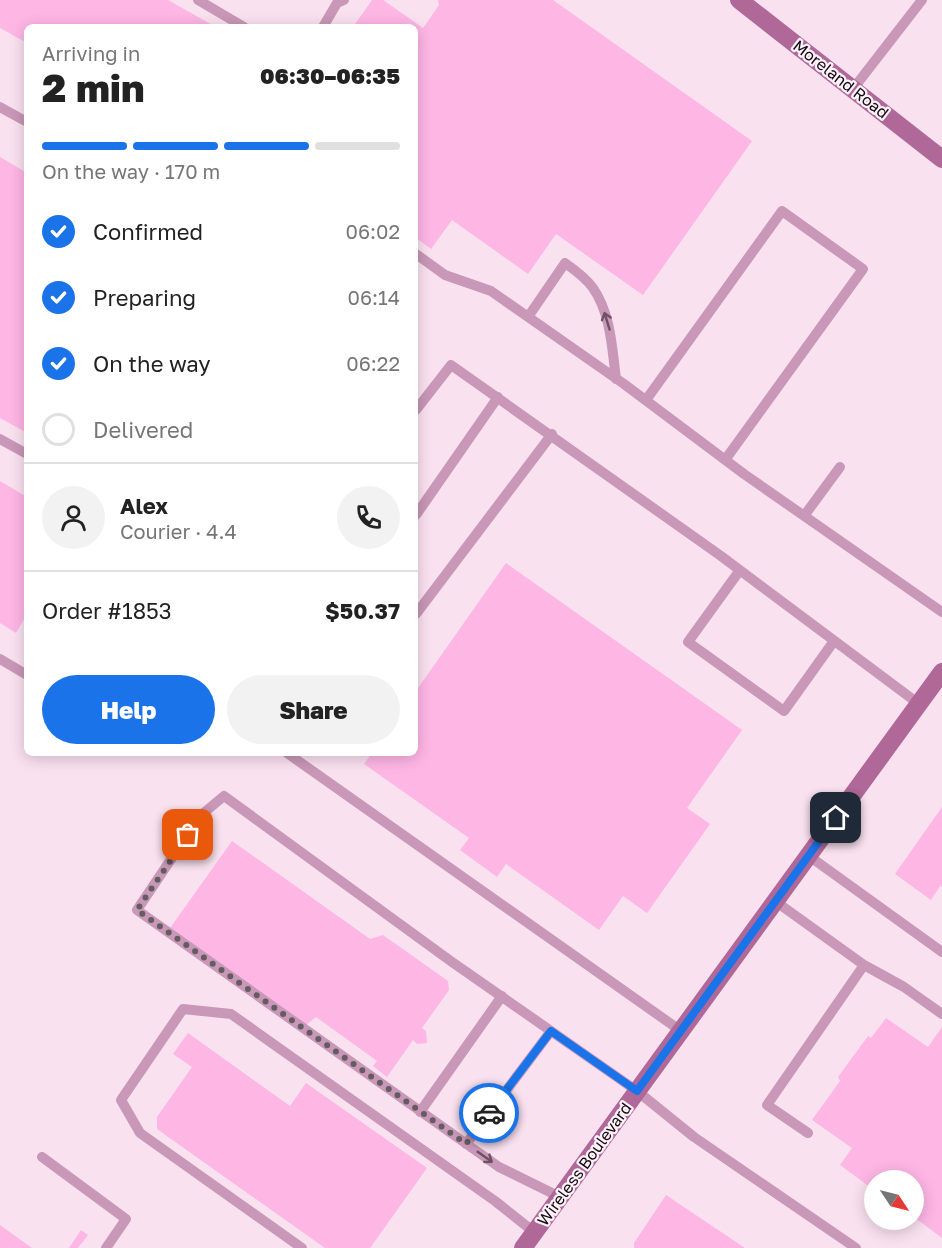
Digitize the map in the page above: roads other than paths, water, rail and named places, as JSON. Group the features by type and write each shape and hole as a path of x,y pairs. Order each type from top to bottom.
{"street":[{"name":"Moreland Road","path":"739,0 942,159"},
{"name":"Wireless Boulevard","path":"523,1248 942,672"}],"lane":[{"path":"198,0 239,24"},
{"path":"325,24 337,3 344,0"},
{"path":"853,89 922,0"},
{"path":"0,107 24,120"},
{"path":"646,400 782,211 863,269 725,460"},
{"path":"418,255 445,275 491,291 646,400 725,460 942,612"},
{"path":"528,317 560,260 588,282 601,301 610,329 616,379"},
{"path":"418,407 451,365 552,434 740,570 919,704"},
{"path":"418,512 498,397"},
{"path":"418,611 552,434"},
{"path":"0,439 24,452"},
{"path":"804,516 840,467"},
{"path":"740,570 688,642 784,711 834,641"},
{"path":"0,659 24,673"},
{"path":"290,756 681,1031"},
{"path":"560,1197 499,1167 137,910 200,816 224,796 637,1091 694,1137 856,1248"},
{"path":"809,856 942,952"},
{"path":"775,902 864,965 904,987 942,1014"},
{"path":"808,1133 767,1105 864,965"},
{"path":"420,1112 502,996"},
{"path":"302,1248 140,1132 121,1100 183,1009 231,1014 495,1200 534,1232"},
{"path":"466,1144 551,1031"},
{"path":"42,1157 126,1219 106,1248"}]}
